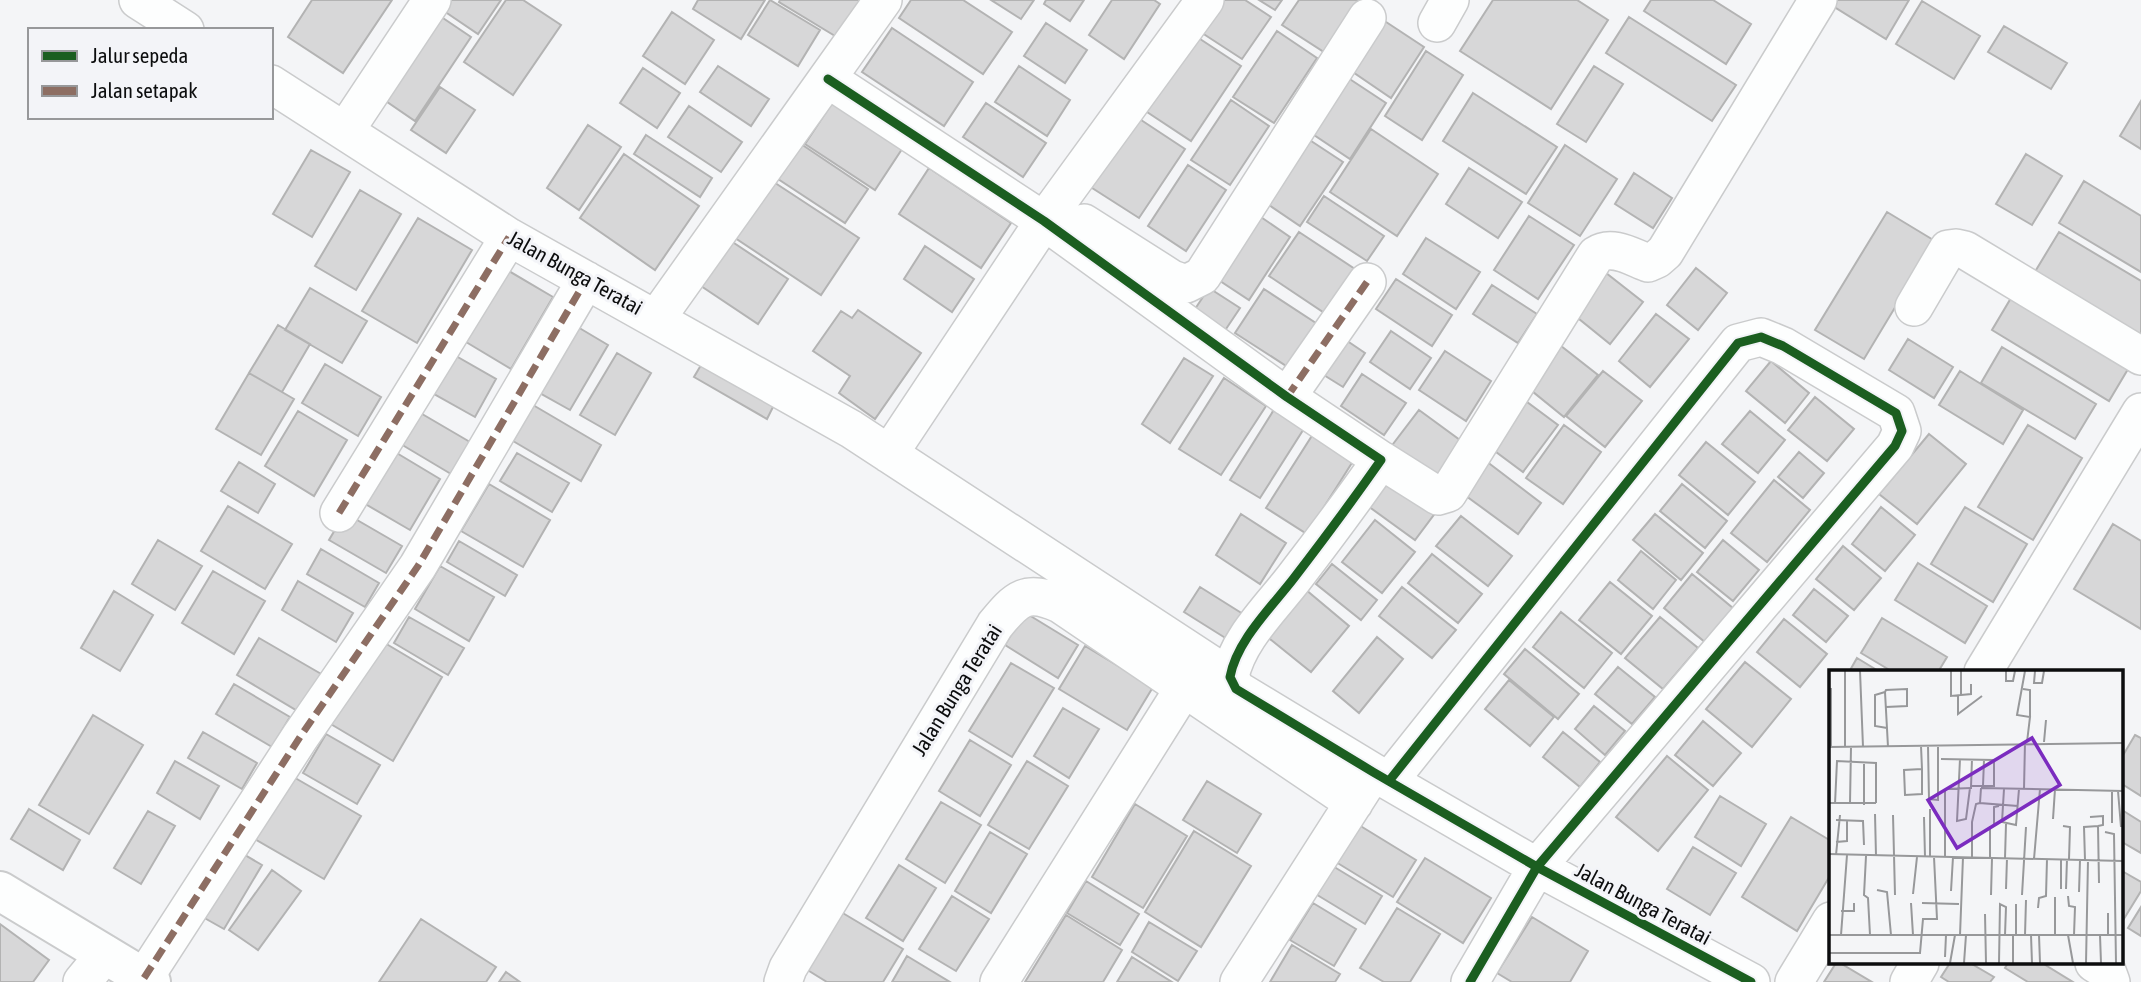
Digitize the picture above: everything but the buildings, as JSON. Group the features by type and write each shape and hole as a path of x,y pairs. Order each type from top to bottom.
{"street":[{"path":"138,0 182,28"},
{"path":"345,131 432,0"},
{"name":"Jalan Bunga Teratai","path":"656,319 883,0"},
{"path":"889,454 1051,213 1205,0"},
{"path":"1051,213 1287,397 1438,496 1448,493 1596,255 1603,250 1616,251 1648,263 1665,252 1818,0"},
{"path":"828,79 1051,213 1186,284 1202,276 1367,18"},
{"name":"Jalan Bunga Teratai","path":"273,85 509,237 851,429 1230,677 1236,689 1381,777 1537,867 1751,982"},
{"path":"339,513 509,237"},
{"path":"1914,307 1948,249 1965,250 2141,356"},
{"path":"0,891 94,968 147,980 300,737 418,566 586,280"},
{"path":"1287,397 1367,282"},
{"path":"1239,982 1354,803 1381,777 1738,343 1761,337 1783,346 1896,413 1902,431 1895,446 1537,867 1470,982"},
{"path":"1984,670 2141,412"},
{"path":"1230,677 1233,664 1247,639 1347,509 1381,460"},
{"name":"Jalan Bunga Teratai","path":"783,982 788,968 836,886 988,637 1006,611 1019,599 1031,595 1060,604 1354,803"},
{"path":"999,982 1184,688"},
{"path":"1794,982 1829,924"},
{"path":"1909,982 1919,964"},
{"path":"2096,964 2107,971 2110,982"}],"marked path":[{"path":"339,513 509,237"},
{"path":"144,978 300,737 418,566 586,280"},
{"path":"1287,397 1367,282"}],"cycle path":[{"path":"828,79 1044,221 1287,397 1381,460 1247,637 1230,677 1236,689 1537,867 1751,982"},
{"path":"1389,781 1738,343 1761,337 1783,346 1896,413 1902,431 1895,446 1537,867 1470,982"}]}
